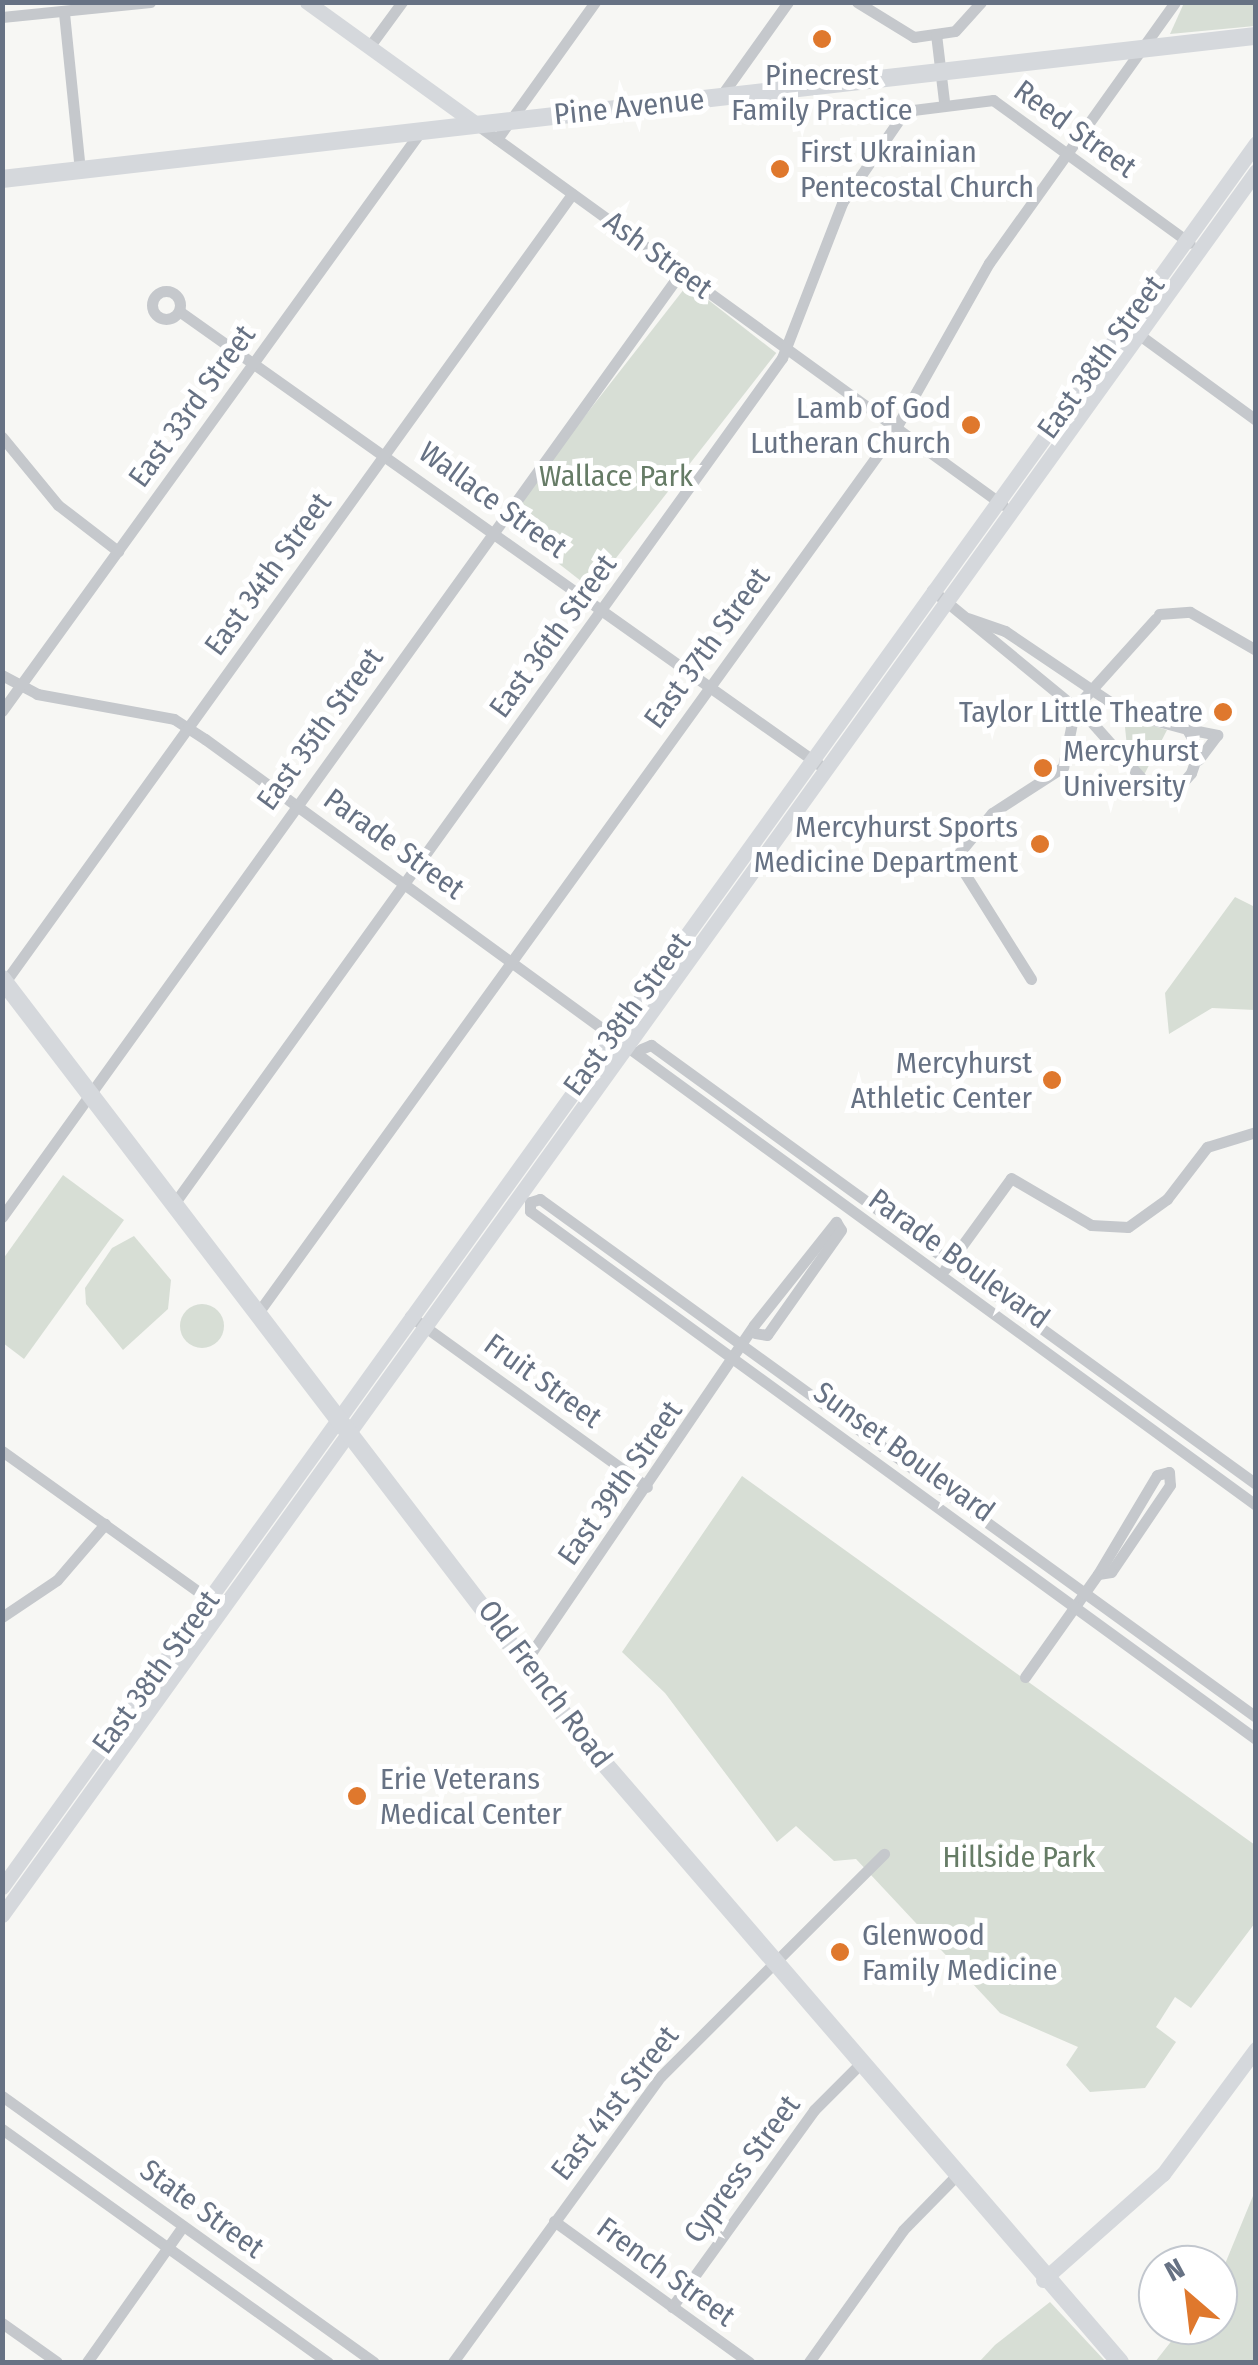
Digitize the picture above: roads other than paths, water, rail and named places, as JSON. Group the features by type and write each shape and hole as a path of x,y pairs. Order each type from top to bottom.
{"main road":[{"name":"Ash Street","path":"306,2 476,124"},
{"name":"Pine Avenue","path":"2,179 1256,36"},
{"name":"East 38th Street","path":"2,1915 10,1880 215,1604 416,1321 518,1193 628,1040 817,763 1192,244 1254,149"},
{"name":"East 38th Street","path":"1192,244 1256,172"},
{"name":"Old French Road","path":"5,987 92,1092 526,1662 858,2065 1043,2280 1120,2362"},
{"path":"1043,2280 1164,2174 1256,2050"}],"street":[{"path":"2,17 150,2"},
{"path":"370,48 402,2"},
{"path":"496,140 595,2"},
{"path":"721,96 788,2"},
{"path":"857,2 903,35 936,34 960,28 981,2"},
{"name":"East 37th Street","path":"260,1310 898,426 981,275 1175,2"},
{"path":"64,13 80,170"},
{"path":"936,34 944,101"},
{"name":"Reed Street","path":"944,101 993,100 1192,244"},
{"name":"East 36th Street","path":"176,1201 788,348 861,168 906,111 944,101"},
{"name":"Ash Street","path":"476,124 1003,505"},
{"name":"East 33rd Street","path":"2,711 421,130"},
{"name":"East 34th Street","path":"5,987 572,194"},
{"name":"East 35th Street","path":"2,1217 681,272"},
{"name":"Wallace Street","path":"180,310 386,452 817,763"},
{"path":"1131,329 1256,420"},
{"path":"2,437 58,505 118,551"},
{"path":"938,594 968,618 997,652 1075,708 1152,790 1174,792 1216,736 1145,720 1091,690 1006,631 968,618"},
{"path":"1032,978 955,858 992,812 1063,767 1075,708 1157,617 1190,612 1256,650"},
{"name":"Parade Street","path":"2,675 20,687 188,728 628,1040"},
{"path":"1187,729 1198,760"},
{"name":"Parade Boulevard","path":"628,1040 651,1045 1256,1484"},
{"name":"Parade Boulevard","path":"628,1040 652,1066 1256,1505"},
{"path":"940,1276 1011,1178 1091,1226 1128,1227 1168,1199 1207,1147 1256,1132"},
{"name":"Sunset Boulevard","path":"518,1193 540,1199 1256,1717"},
{"name":"Sunset Boulevard","path":"518,1193 530,1211 1256,1739"},
{"name":"East 39th Street","path":"526,1662 755,1334 766,1335 841,1230 836,1222 856,1194"},
{"name":"Fruit Street","path":"416,1321 647,1487"},
{"path":"1025,1677 1098,1574 1111,1572 1170,1485 1169,1472 1195,1438"},
{"path":"2,1452 215,1604"},
{"path":"2,1618 57,1580 106,1524"},
{"name":"East 41st Street","path":"453,2362 661,2076 776,1967 884,1854"},
{"name":"Cypress Street","path":"672,2307 807,2119 858,2065"},
{"name":"State Street","path":"2,2096 373,2362"},
{"name":"State Street","path":"2,2129 328,2362"},
{"path":"809,2362 910,2221 954,2178"},
{"name":"French Street","path":"554,2221 749,2362"},
{"path":"87,2362 183,2226"},
{"path":"2,2323 57,2362"}],"place":[{"name":"Pinecrest Family Practice","path":"822,39"},
{"name":"First Ukrainian Pentecostal Church","path":"780,169"},
{"name":"Lamb of God Lutheran Church","path":"971,425"},
{"name":"Taylor Little Theatre","path":"1223,712"},
{"name":"Mercyhurst University","path":"1043,768"},
{"name":"Mercyhurst Sports Medicine Department","path":"1040,844"},
{"name":"Mercyhurst Athletic Center","path":"1052,1080"},
{"name":"Erie Veterans Medical Center","path":"357,1796"},
{"name":"Glenwood Family Medicine","path":"840,1952"}],"park label":[{"name":"Wallace Park","path":"616,476"},
{"name":"Hillside Park","path":"1019,1857"}]}
